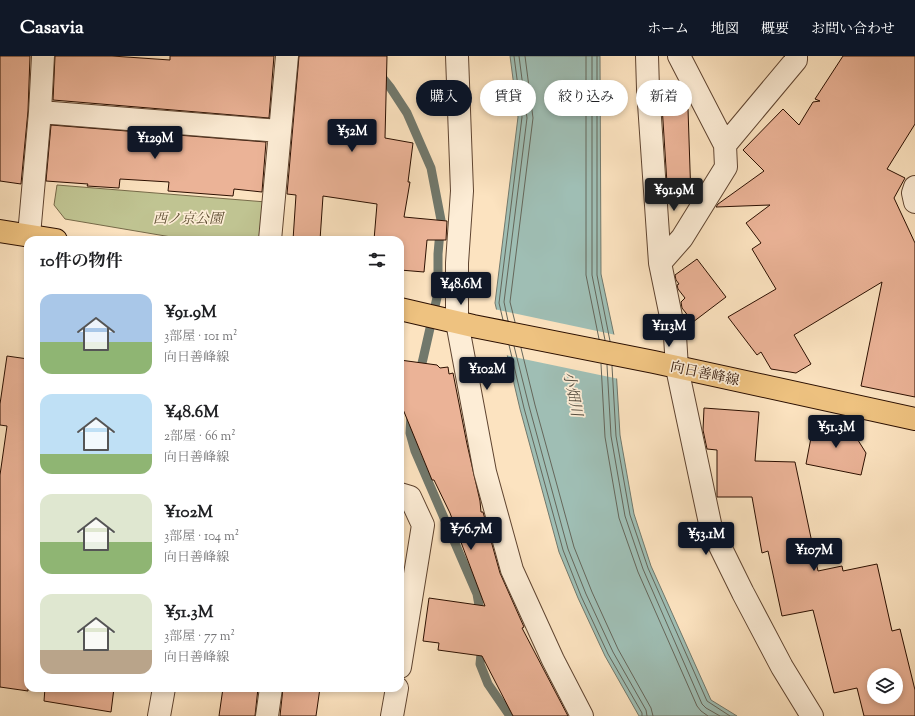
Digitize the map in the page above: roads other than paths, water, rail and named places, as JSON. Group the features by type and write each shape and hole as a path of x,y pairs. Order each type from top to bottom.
{"main road":[{"path":"0,231 34,236"},
{"name":"向日善峰線","path":"407,311 654,362 915,419"}],"street":[{"path":"29,235 40,112 43,56"},
{"path":"270,236 287,56"},
{"path":"457,56 462,191 457,263 457,322 485,472 512,570 553,660 582,716"},
{"path":"647,56 660,263 675,336 677,368 711,528 782,667 812,716"},
{"path":"660,263 682,238 726,167 725,145 679,56"},
{"path":"725,145 796,60 796,56"},
{"path":"40,112 280,131"},
{"path":"915,187 913,193 915,202"},
{"path":"404,495 410,497 423,525 404,642"},
{"path":"159,716 163,692"},
{"path":"267,716 270,692"},
{"path":"392,716 396,692"}],"water":[{"name":"小畑川","path":"510,56 600,56 600,80 544,80 544,116 600,116 601,274 614,335 620,435 634,514 651,566 711,700 737,716 639,716 605,656 578,598 559,552 520,409 495,303 518,116 536,116 536,80 513,80"}],"waterway":[{"path":"365,56 390,87 407,113 431,168 441,220 438,254 438,293 419,375"},
{"path":"411,414 410,433 415,451 477,594 481,617"},
{"path":"482,644 480,664 488,684 510,716"}],"park label":[{"name":"西ノ京公園","path":"188,218"}]}
